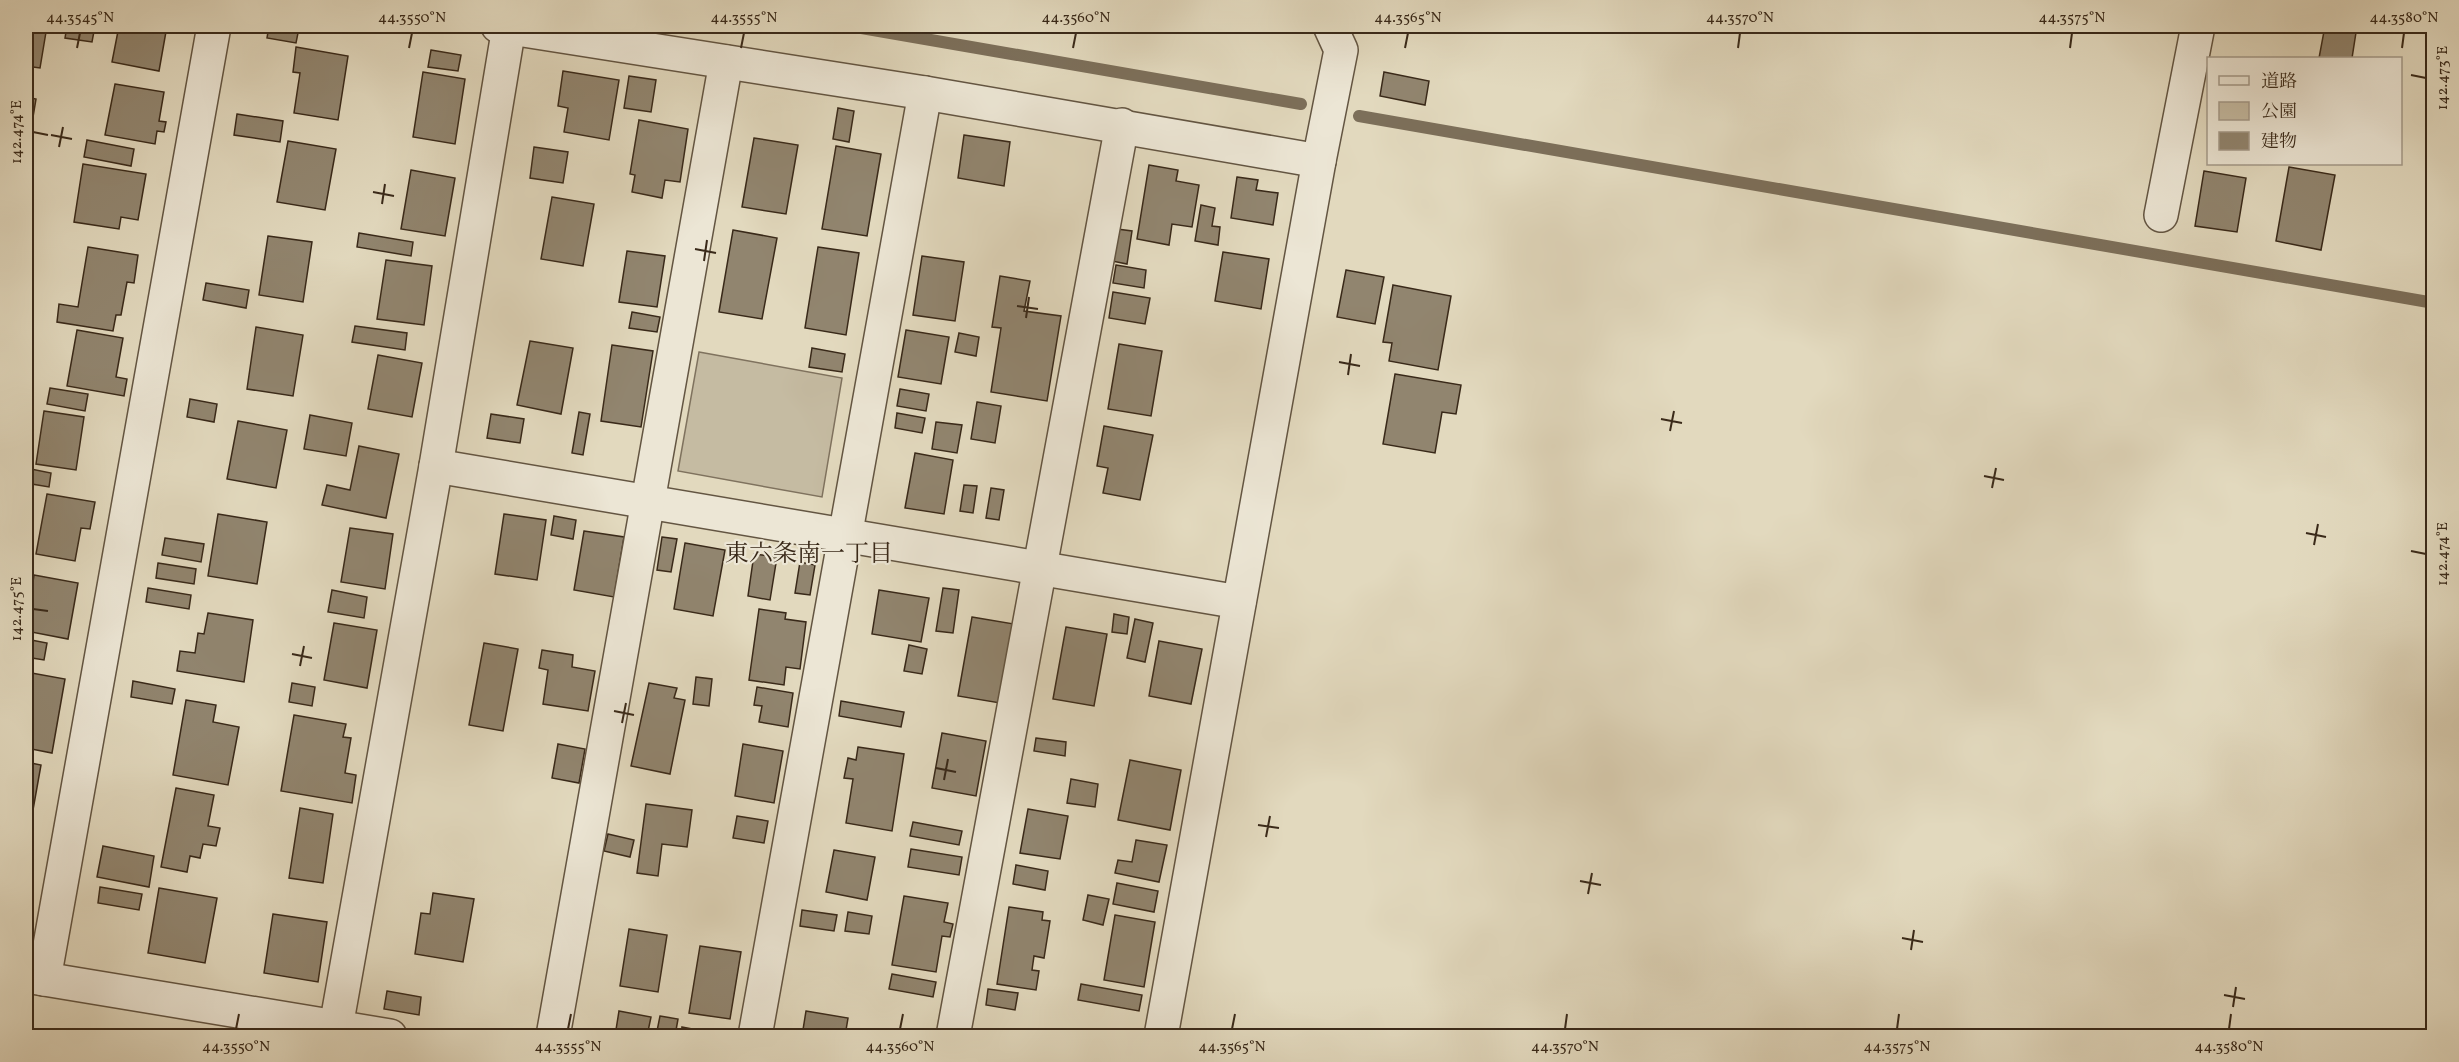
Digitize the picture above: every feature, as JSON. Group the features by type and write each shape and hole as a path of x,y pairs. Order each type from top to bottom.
{"street":[{"path":"214,26 35,978 390,1036"},
{"path":"336,1027 436,466 504,26 1122,125 1318,160"},
{"path":"1161,1036 1318,160 1341,50 1330,26"},
{"path":"2161,215 2198,26"},
{"path":"553,1036 726,62"},
{"path":"755,1036 925,93"},
{"path":"953,1036 1122,125"},
{"path":"436,466 1239,602"}],"green space":[{"path":"699,352 842,378 822,497 678,471"}],"building":[{"path":"26,26 47,26 40,68 26,66"},
{"path":"67,26 95,26 92,42 65,38"},
{"path":"119,26 167,26 159,71 112,62"},
{"path":"269,26 299,28 296,43 267,38"},
{"path":"2325,26 2357,26 2352,57 2319,57"},
{"path":"296,47 348,56 338,120 294,113 300,73 293,72"},
{"path":"431,50 461,55 458,71 428,67"},
{"path":"563,71 619,80 609,140 564,132 568,108 558,106"},
{"path":"423,72 465,79 455,144 413,137"},
{"path":"1384,72 1429,81 1425,105 1380,96"},
{"path":"629,76 656,80 651,112 624,108"},
{"path":"115,84 164,92 159,121 166,122 164,132 157,131 155,144 105,135"},
{"path":"26,97 36,99 26,159"},
{"path":"838,108 854,111 849,142 833,139"},
{"path":"237,114 283,121 280,142 234,135"},
{"path":"639,120 688,129 680,182 665,180 662,198 632,192 635,175 630,174"},
{"path":"964,135 1010,142 1004,186 958,178"},
{"path":"754,138 798,145 786,214 742,207"},
{"path":"87,140 134,149 131,166 84,157"},
{"path":"288,141 336,149 325,210 277,202"},
{"path":"836,146 881,154 867,236 822,229"},
{"path":"534,147 568,152 563,183 530,178"},
{"path":"83,164 146,174 138,220 121,217 119,229 74,222"},
{"path":"1149,165 1178,170 1176,181 1199,185 1192,227 1172,224 1169,245 1137,239"},
{"path":"2289,167 2335,175 2321,250 2276,241"},
{"path":"411,170 455,178 445,236 401,229"},
{"path":"2204,171 2246,178 2237,232 2195,226"},
{"path":"1237,177 1258,180 1256,190 1278,193 1273,225 1231,218"},
{"path":"552,197 594,204 583,266 541,259"},
{"path":"1201,205 1215,208 1212,226 1220,227 1218,245 1195,241"},
{"path":"1117,229 1132,231 1127,264 1112,261"},
{"path":"733,230 777,238 762,319 719,312"},
{"path":"359,233 413,242 411,256 357,247"},
{"path":"268,236 312,242 303,302 259,295"},
{"path":"88,247 138,255 134,283 127,282 121,315 116,315 113,331 57,322 59,304 78,307"},
{"path":"818,247 859,253 846,335 805,328"},
{"path":"627,251 665,256 657,307 619,302"},
{"path":"1223,252 1269,259 1261,309 1215,301"},
{"path":"922,256 964,262 955,321 913,315"},
{"path":"386,260 432,266 424,325 377,319"},
{"path":"1116,265 1146,270 1144,288 1113,283"},
{"path":"1346,270 1384,277 1375,324 1337,317"},
{"path":"1000,276 1030,281 1024,311 1061,316 1047,401 991,392 1001,328 992,327"},
{"path":"206,283 249,290 246,308 203,300"},
{"path":"1393,285 1451,296 1438,370 1389,361 1392,343 1383,342"},
{"path":"1113,292 1150,298 1145,324 1109,318"},
{"path":"632,312 660,317 657,332 629,328"},
{"path":"355,326 407,333 405,350 352,342"},
{"path":"256,327 303,335 293,396 247,389"},
{"path":"77,330 123,338 116,377 127,379 124,396 67,386"},
{"path":"906,330 949,337 941,384 898,377"},
{"path":"959,333 979,337 976,356 955,352"},
{"path":"530,341 573,348 561,414 517,405"},
{"path":"1119,344 1162,351 1151,416 1108,409"},
{"path":"612,345 653,351 641,427 601,421"},
{"path":"812,348 845,354 842,372 809,367"},
{"path":"378,355 422,363 412,417 368,409"},
{"path":"1395,374 1461,385 1456,414 1442,412 1435,453 1383,444"},
{"path":"50,388 88,394 85,411 47,404"},
{"path":"900,389 929,394 926,411 897,406"},
{"path":"190,399 217,404 214,422 187,417"},
{"path":"977,402 1001,406 995,443 971,439"},
{"path":"44,411 84,417 76,470 36,464"},
{"path":"579,412 590,414 583,455 572,453"},
{"path":"897,413 925,418 922,433 895,428"},
{"path":"491,414 524,419 520,443 487,438"},
{"path":"310,415 352,423 346,456 304,449"},
{"path":"238,421 287,430 276,488 227,479"},
{"path":"936,422 962,425 957,453 932,449"},
{"path":"1104,426 1153,435 1140,500 1103,493 1108,468 1097,466"},
{"path":"359,446 399,454 386,518 322,505 327,485 350,490"},
{"path":"915,453 953,460 944,514 905,508"},
{"path":"26,468 51,473 49,487 26,483"},
{"path":"964,485 977,486 973,513 960,511"},
{"path":"991,488 1004,490 999,520 986,518"},
{"path":"47,494 95,502 90,529 81,528 75,561 36,554"},
{"path":"218,514 267,522 257,584 208,576"},
{"path":"504,514 546,520 537,580 495,574"},
{"path":"554,516 576,520 573,539 551,535"},
{"path":"350,528 393,534 385,589 341,582"},
{"path":"584,531 624,537 614,597 574,590"},
{"path":"662,537 677,539 671,572 657,570"},
{"path":"165,538 204,544 201,562 162,555"},
{"path":"685,543 725,550 713,616 674,609"},
{"path":"754,554 777,557 770,600 748,596"},
{"path":"800,562 815,565 810,595 795,593"},
{"path":"158,563 196,569 194,584 156,578"},
{"path":"34,575 78,583 68,639 26,631"},
{"path":"148,588 191,595 189,609 146,602"},
{"path":"943,588 959,590 953,633 936,631"},
{"path":"332,590 367,597 364,618 328,612"},
{"path":"879,590 929,598 921,642 872,634"},
{"path":"759,609 786,613 785,619 806,622 800,669 786,667 784,685 749,680"},
{"path":"208,613 253,620 244,682 177,671 180,651 195,653 198,633 204,634"},
{"path":"1114,614 1129,617 1127,634 1112,632"},
{"path":"972,617 1014,624 1000,703 958,696"},
{"path":"1135,619 1153,623 1145,662 1127,658"},
{"path":"334,623 377,630 367,688 324,680"},
{"path":"1066,627 1107,634 1094,706 1053,699"},
{"path":"26,639 47,643 44,660 26,657"},
{"path":"1159,641 1202,649 1191,704 1149,696"},
{"path":"484,643 518,649 503,731 469,725"},
{"path":"909,645 927,649 922,674 904,671"},
{"path":"542,650 573,655 572,667 595,671 588,711 543,704 548,670 539,668"},
{"path":"26,672 65,679 52,753 26,748"},
{"path":"696,677 712,679 709,706 693,704"},
{"path":"133,681 175,689 172,704 131,697"},
{"path":"292,683 315,687 312,706 289,702"},
{"path":"649,683 677,688 674,698 685,700 670,774 631,766"},
{"path":"757,687 793,693 788,727 759,722 762,706 754,705"},
{"path":"186,700 216,705 213,722 239,727 228,785 173,775"},
{"path":"841,701 904,712 901,727 839,716"},
{"path":"294,715 346,724 343,737 351,738 345,773 356,775 352,803 281,791"},
{"path":"942,733 986,741 976,796 932,788"},
{"path":"1036,738 1066,742 1065,756 1034,751"},
{"path":"558,744 585,749 579,783 552,778"},
{"path":"743,744 783,751 774,803 735,796"},
{"path":"858,747 904,754 892,831 846,823 853,779 844,778 848,758 856,760"},
{"path":"1130,760 1181,770 1170,830 1118,820"},
{"path":"26,762 41,765 33,810 26,809"},
{"path":"1071,779 1098,784 1095,807 1067,803"},
{"path":"176,788 214,795 208,826 220,828 216,846 203,844 200,858 190,856 187,872 161,867"},
{"path":"646,804 692,810 687,847 662,844 658,876 637,873"},
{"path":"300,808 333,814 323,883 289,878"},
{"path":"1028,809 1068,816 1060,859 1020,853"},
{"path":"737,816 768,821 764,843 733,838"},
{"path":"913,822 962,831 959,845 910,836"},
{"path":"608,834 634,840 630,857 604,851"},
{"path":"1136,840 1167,845 1159,882 1115,873 1118,860 1132,862"},
{"path":"103,846 154,856 149,887 97,877"},
{"path":"911,849 962,857 959,875 908,867"},
{"path":"834,850 875,857 867,900 826,892"},
{"path":"1016,865 1048,871 1045,890 1013,884"},
{"path":"1117,883 1158,891 1154,912 1113,904"},
{"path":"100,887 142,894 139,910 98,903"},
{"path":"159,888 217,898 205,963 148,953"},
{"path":"433,893 474,899 463,962 415,954 421,913 430,914"},
{"path":"1088,895 1109,899 1103,925 1083,920"},
{"path":"904,896 948,903 944,922 953,924 950,937 942,936 936,972 892,965"},
{"path":"1009,907 1043,912 1042,920 1050,921 1044,958 1034,956 1032,970 1039,971 1036,990 997,984"},
{"path":"802,910 837,915 834,931 800,926"},
{"path":"848,912 872,916 869,934 845,931"},
{"path":"273,914 327,922 318,982 264,973"},
{"path":"1115,915 1155,922 1144,987 1104,980"},
{"path":"629,929 667,935 658,992 620,986"},
{"path":"700,946 741,952 730,1019 689,1013"},
{"path":"892,974 936,982 933,997 889,989"},
{"path":"1081,984 1142,995 1139,1011 1078,1000"},
{"path":"988,989 1018,993 1015,1010 986,1005"},
{"path":"387,991 421,997 419,1015 384,1009"},
{"path":"619,1011 651,1017 647,1036 615,1036"},
{"path":"806,1011 848,1018 845,1036 802,1036"},
{"path":"660,1016 678,1019 675,1036 656,1036"},
{"path":"682,1027 698,1030 697,1036 681,1036"}],"waterway":[{"path":"850,26 1301,104"},
{"path":"1359,116 2434,303"}],"district":[{"name":"東六条南一丁目","path":"809,555"}]}
